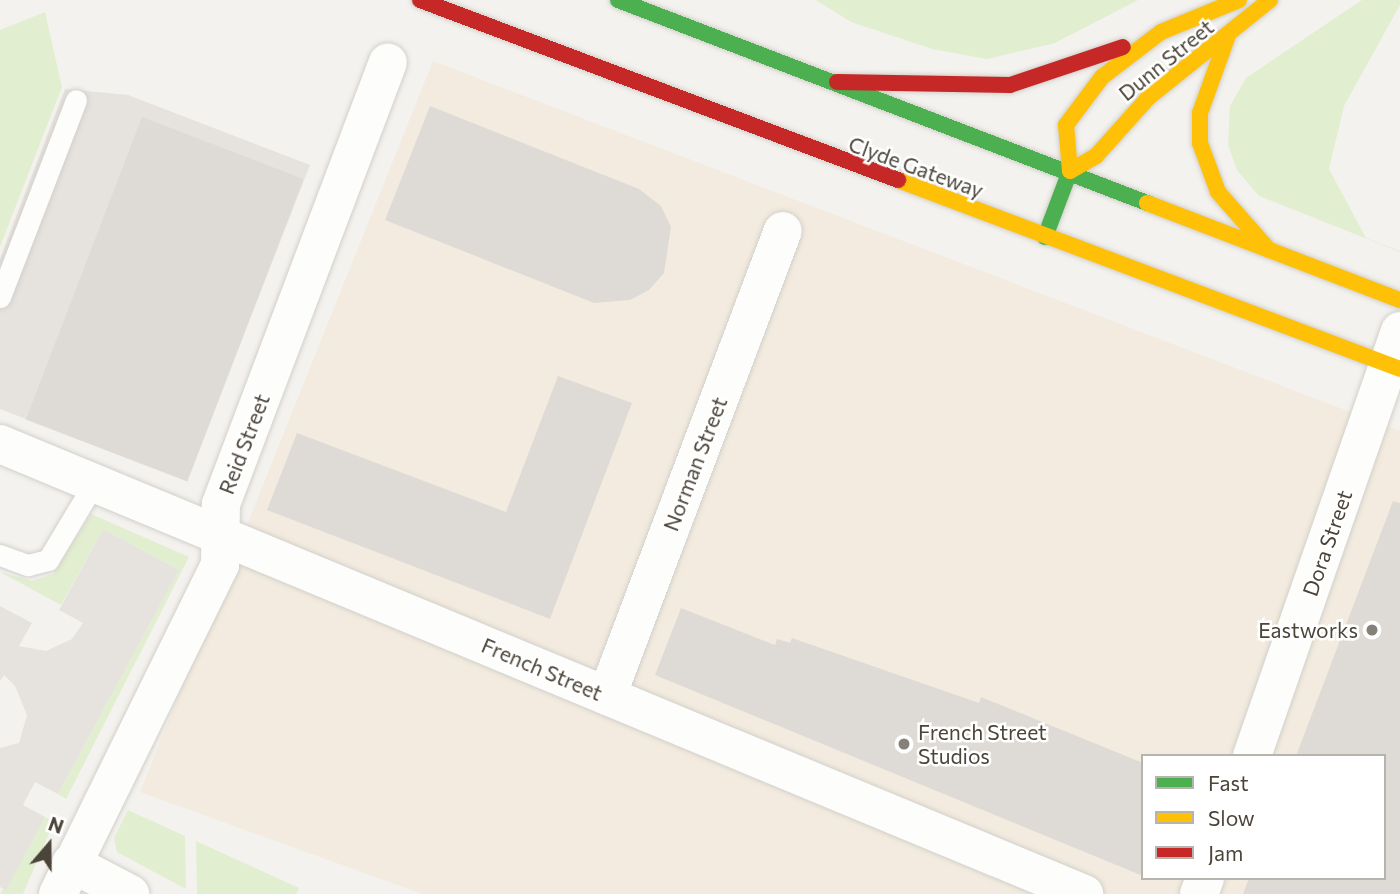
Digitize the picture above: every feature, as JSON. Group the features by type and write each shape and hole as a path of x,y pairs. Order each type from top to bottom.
{"main road":[{"name":"Clyde Gateway","path":"420,0 1045,237 1396,355"},
{"path":"618,0 1070,171 1400,300"},
{"name":"Dunn Street","path":"1239,0 1161,32 1102,77 1072,113 1063,139 1070,171 1096,156 1140,105 1227,38 1270,0"},
{"path":"833,82 1020,84 1161,32"},
{"path":"1227,38 1200,113 1200,143 1218,192 1269,250"},
{"path":"1045,237 1070,171"}],"street":[{"name":"Reid Street","path":"64,879 220,565 222,504 388,62"},
{"name":"Norman Street","path":"607,696 783,231"},
{"name":"Dora Street","path":"1253,754 1396,355"},
{"name":"French Street","path":"1,448 94,483 1084,894"},
{"path":"64,879 130,894"}],"lane":[{"path":"0,297 76,100"},
{"path":"0,555 28,565 48,560 94,483"}],"shaded area":[{"path":"433,61 1400,431 1400,894 422,894 140,792"},
{"path":"65,89 128,95 310,165 187,481 0,409 0,259"},
{"path":"103,529 179,570 58,794 35,782 23,805 45,817 6,890 0,887 0,748 19,743 27,715 15,686 4,675 0,681 0,606 32,623 19,646 46,651 72,639 83,623 59,610"}],"green space":[{"path":"816,0 1138,0 1055,43 987,59 932,49 851,22"},
{"path":"1362,0 1400,0 1400,5 1344,106 1329,169 1366,238 1400,252 1259,196 1237,170 1228,145 1230,106 1246,78"},
{"path":"45,12 62,87 0,247 0,30"},
{"path":"91,514 189,557 66,799 58,794 179,570 103,529 61,605 0,572 32,581 53,574"},
{"path":"128,810 185,836 186,889 117,852 114,838"},
{"path":"45,817 54,822 23,894 0,894"},
{"path":"196,841 299,888 296,894 197,894"}],"building":[{"path":"430,106 639,189 661,206 671,227 664,273 649,290 630,300 594,303 385,220"},
{"path":"142,117 304,179 187,481 26,419"},
{"path":"558,376 632,403 550,619 267,510 297,433 506,512"},
{"name":"Eastworks","path":"1393,501 1400,503 1400,894 1243,894 1248,880 1386,880 1386,754 1297,754"},
{"path":"681,608 775,645 777,639 790,643 792,638 979,703 981,697 1141,762 1141,875 655,675"}],"traffic: fast":[{"path":"618,0 1147,203"},
{"path":"1045,237 1070,171"}],"traffic: slow":[{"path":"1239,0 1161,32 1102,77 1066,125 1070,171 1096,156 1149,97 1270,0"},
{"path":"1227,38 1200,113 1200,143 1218,192 1269,250"},
{"path":"898,180 1400,369"},
{"path":"1147,203 1400,300"}],"traffic: jam":[{"path":"420,0 898,180"},
{"path":"837,82 1010,85 1123,47"}],"place":[{"name":"Eastworks","path":"1372,630"},
{"name":"French Street Studios","path":"904,744"}]}
